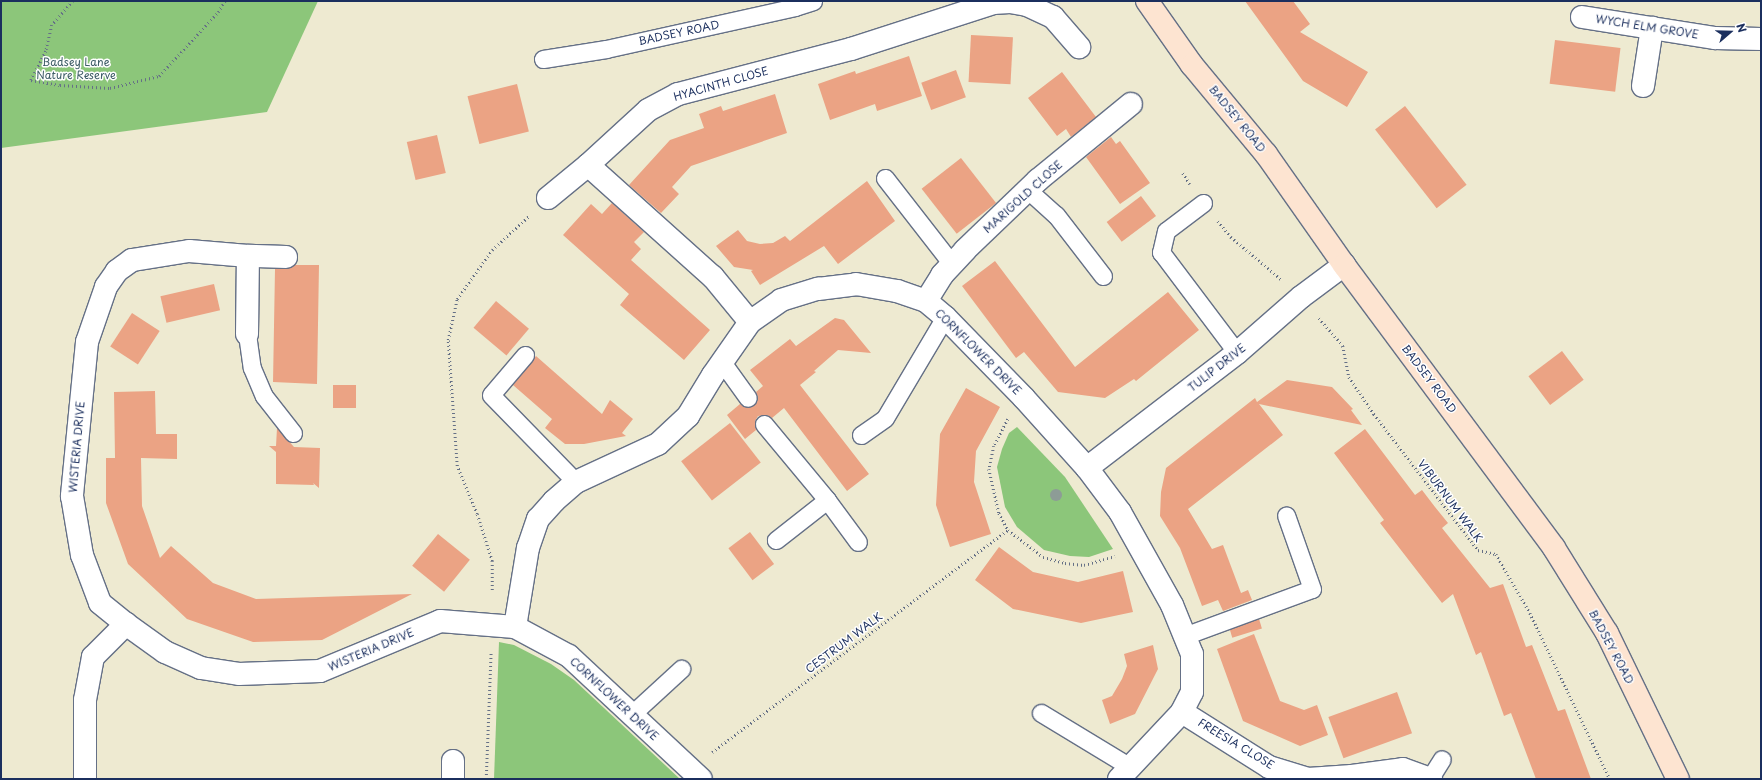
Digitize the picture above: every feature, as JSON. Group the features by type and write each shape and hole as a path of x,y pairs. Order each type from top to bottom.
{"main road":[{"name":"BADSEY ROAD","path":"1147,1 1192,65 1266,154 1344,265 1554,548 1607,633 1678,779"}],"street":[{"name":"HYACINTH CLOSE","path":"548,198 588,165 648,110 678,94 851,49 993,3 1010,2 1027,5 1053,17 1079,47"},
{"name":"WYCH ELM GROVE","path":"1582,17 1715,38 1761,39"},
{"path":"1643,86 1652,28"},
{"name":"MARIGOLD CLOSE","path":"926,301 942,274 1029,191 1038,180 1131,104"},
{"path":"588,165 713,278 750,322"},
{"name":"WISTERIA DRIVE","path":"286,257 248,256 189,251 132,260 117,271 106,287 87,342 72,496 82,555 100,603 126,624 172,655 201,668 239,674 320,671 440,621 492,624 515,628"},
{"path":"247,334 248,256"},
{"name":"TULIP DRIVE","path":"1087,468 1237,353 1301,297 1344,265"},
{"name":"CORNFLOWER DRIVE","path":"695,774 569,656 515,628 528,548 538,520 554,501 576,482 658,444 688,416 722,362 750,322 781,300 818,289 856,284 897,291 926,301 946,317 1024,398 1087,468 1120,512 1172,605 1192,654 1192,692 1182,712 1125,773"},
{"path":"86,779 85,700 93,657 126,624"},
{"name":"FREESIA CLOSE","path":"1182,712 1269,767 1308,779 1352,776 1403,769 1430,778"}],"lane":[{"name":"BADSEY ROAD","path":"544,59 606,49 795,7 813,1"},
{"path":"885,178 952,264"},
{"path":"1029,191 1056,215 1103,276"},
{"path":"1203,203 1166,231 1161,252 1237,353"},
{"path":"861,435 885,418 946,317"},
{"path":"247,334 252,368 264,396 293,433"},
{"path":"526,355 491,396 576,482"},
{"path":"722,362 748,398"},
{"path":"764,424 827,500 858,542"},
{"path":"776,540 827,500"},
{"path":"1184,636 1312,589 1286,515"},
{"path":"632,714 681,669"},
{"path":"1041,713 1125,773"},
{"path":"1430,778 1442,759"}],"path":[{"path":"73,1 52,26 46,51 31,80 60,85 110,88 159,76 218,12 225,1"},
{"name":"VIBURNUM WALK","path":"1183,173 1203,203 1231,237 1301,297 1342,346 1349,377 1374,414 1478,550 1496,554 1530,613 1610,779"},
{"path":"1024,398 1006,422 994,446 989,469 999,513 1008,530 1043,557 1065,563 1084,565 1101,562 1139,547"},
{"name":"CESTRUM WALK","path":"695,774 1008,530"},
{"path":"486,779 492,624"}],"green space":[{"name":"Badsey Lane Nature Reserve","path":"1,1 318,1 267,112 1,148"},
{"path":"1017,427 1065,477 1113,549 1089,557 1070,556 1044,550 1017,527 1005,507 997,467 1002,449 1009,433"},
{"path":"499,642 514,645 551,664 574,680 680,779 494,779"}],"building":[{"path":"1245,1 1293,1 1310,24 1300,32 1368,72 1347,107 1303,81"},
{"path":"971,35 1013,37 1010,84 969,82"},
{"path":"1555,40 1621,48 1615,92 1550,84"},
{"path":"909,56 922,96 877,111 875,104 830,120 818,84 855,71 856,74"},
{"path":"956,70 966,97 931,110 921,83"},
{"path":"1062,72 1096,117 1071,137 1066,129 1057,136 1028,98"},
{"path":"517,84 529,132 479,144 468,96"},
{"path":"775,94 787,133 691,166 672,187 679,194 661,213 629,185 670,140 704,128 699,114 721,106 723,111"},
{"path":"1405,106 1467,185 1437,208 1375,129"},
{"path":"437,135 446,173 416,180 407,142"},
{"path":"1111,137 1116,144 1120,141 1150,183 1120,204 1086,157"},
{"path":"961,158 996,203 957,234 922,189"},
{"path":"867,181 895,221 838,264 824,246 760,285 751,271 753,270 734,267 716,246 738,230 747,241 760,244 773,243 785,236 790,241"},
{"path":"1141,196 1156,216 1122,242 1107,222"},
{"path":"612,203 644,232 634,242 641,249 631,260 710,330 684,360 620,305 629,294 563,235 591,204 602,214"},
{"path":"995,261 1075,367 1168,292 1199,330 1136,381 1134,379 1105,398 1058,392 1024,352 1016,358 962,286"},
{"path":"295,265 319,265 317,384 273,382 275,269 286,269"},
{"path":"214,284 220,310 166,323 160,296"},
{"path":"496,301 529,329 506,355 474,328"},
{"path":"132,313 160,331 138,365 110,347"},
{"path":"835,318 844,320 871,353 838,350 814,371 816,372 800,385 869,474 847,491 784,408 772,418 767,415 758,416 755,421 756,430 745,439 727,415 740,404 749,408 757,402 758,397 756,392 763,386 750,370 790,339 796,346"},
{"path":"1562,351 1584,380 1550,405 1528,376"},
{"path":"536,356 602,414 610,400 633,419 622,433 626,436 584,444 565,444 545,428 552,419 513,385"},
{"path":"1287,380 1332,387 1353,409 1351,410 1362,425 1259,404 1283,435 1188,509 1212,549 1223,545 1241,593 1248,590 1252,600 1223,611 1218,600 1202,606 1180,548 1160,516 1161,492 1166,468 1255,398 1257,402"},
{"path":"333,385 356,385 356,408 333,408"},
{"path":"966,388 1000,407 976,451 974,482 991,534 950,547 936,505 940,434"},
{"path":"155,391 156,434 177,434 177,459 141,458 142,506 160,558 171,546 213,583 256,599 412,594 322,640 253,642 187,619 128,564 106,503 106,458 115,458 114,392"},
{"path":"730,423 761,462 712,501 681,461"},
{"path":"277,428 294,447 320,448 319,488 313,483 314,485 276,484 276,452 269,446 276,446"},
{"path":"1365,429 1415,495 1422,490 1448,523 1442,528 1490,588 1503,584 1526,647 1532,645 1558,711 1565,709 1591,779 1536,779 1511,713 1504,716 1481,652 1476,655 1453,594 1442,603 1380,523 1384,520 1334,453"},
{"path":"750,532 774,564 753,580 728,548"},
{"path":"438,534 470,560 444,592 412,566"},
{"path":"999,547 1033,572 1078,582 1123,571 1133,612 1081,623 1013,609 975,580"},
{"path":"1259,619 1262,629 1232,638 1229,628"},
{"path":"1254,634 1280,701 1304,710 1317,705 1328,735 1300,746 1243,721 1217,649"},
{"path":"1153,645 1158,669 1135,714 1110,724 1102,700 1112,696 1122,679 1127,666 1124,654"},
{"path":"1397,692 1412,733 1343,758 1328,717"}]}
